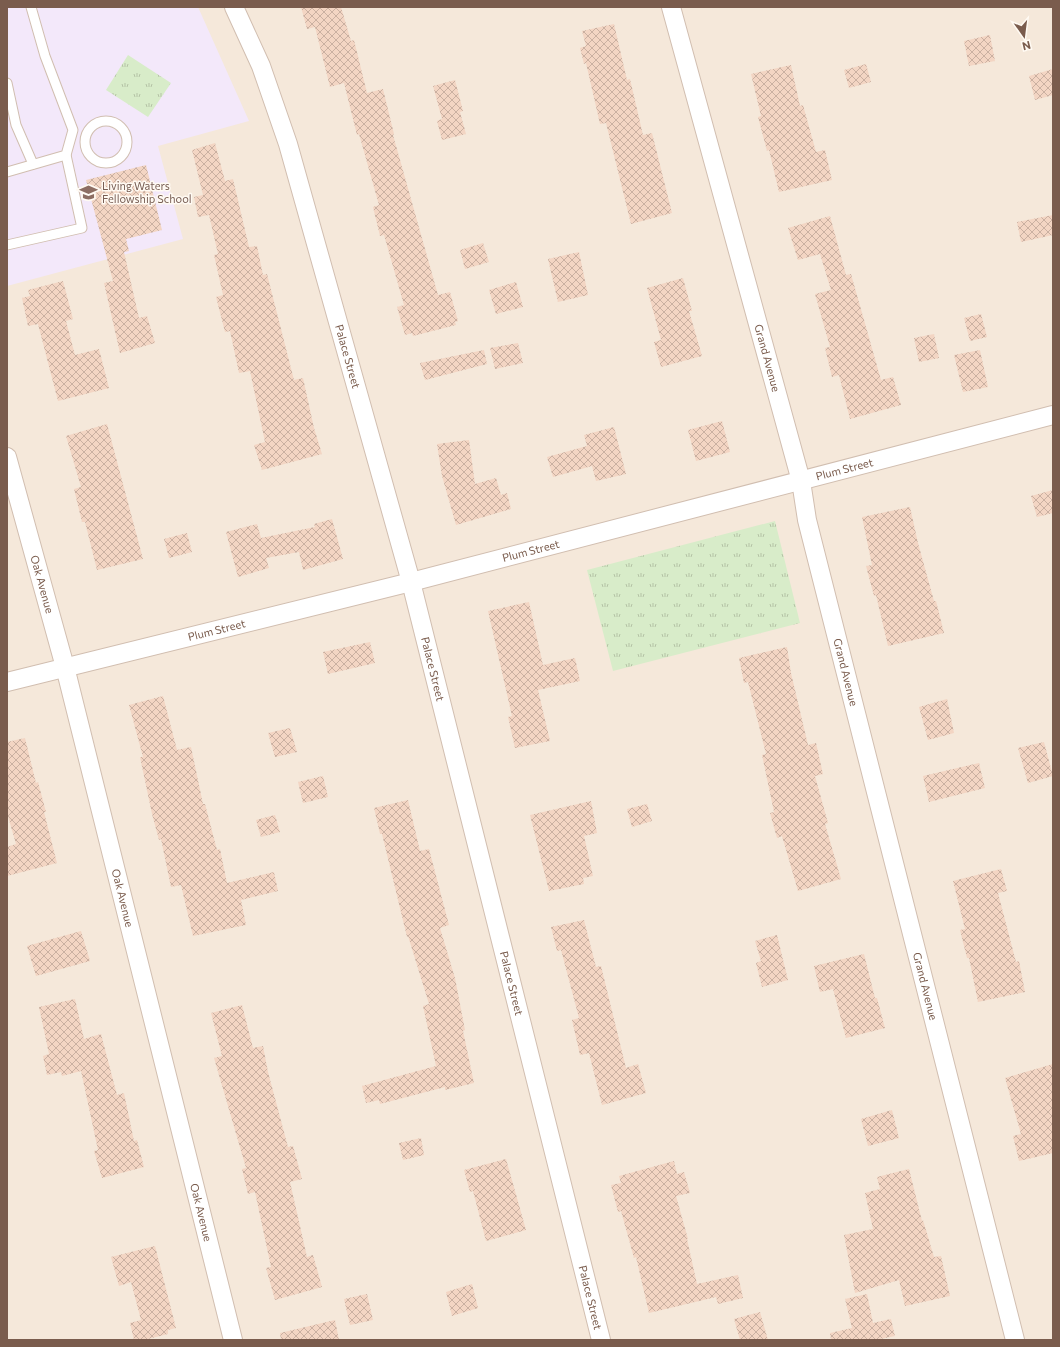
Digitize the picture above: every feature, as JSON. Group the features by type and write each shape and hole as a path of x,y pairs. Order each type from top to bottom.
{"street":[{"name":"Palace Street","path":"234,7 261,66 288,144 411,582 601,1340"},
{"name":"Grand Avenue","path":"671,7 801,481 807,520 1015,1340"},
{"name":"Plum Street","path":"7,682 411,582 1053,415"},
{"name":"Oak Avenue","path":"7,457 65,667 234,1340"}],"lane":[{"path":"7,245 82,228 66,155 74,130 45,56 31,7"},
{"path":"7,83 16,125 33,164"},
{"path":"105,121 114,123 121,128 126,135 126,151 115,162 100,163 93,159 88,153 85,145 86,136 90,129 97,124 105,121"},
{"path":"74,130 86,136"},
{"path":"7,172 66,155"}],"shaded area":[{"path":"7,7 1053,7 1053,1340 7,1340"},
{"name":"Living Waters Fellowship School","path":"7,7 198,7 249,121 158,146 183,239 7,286"}],"green space":[{"path":"128,55 171,83 148,117 106,90"},
{"path":"775,521 800,623 613,671 587,570"}],"building":[{"path":"301,7 341,7 351,41 354,40 367,93 383,89 393,135 438,295 450,292 458,321 455,322 456,325 413,336 412,333 405,335 397,307 404,305 384,235 380,236 373,207 379,205 359,134 357,135 344,83 330,87 315,27 307,29"},
{"path":"614,24 627,80 630,79 643,135 652,133 672,213 631,224 606,123 600,124 586,63 584,64 580,48 586,46 582,31"},
{"path":"990,35 995,61 969,66 964,41"},
{"path":"866,64 871,82 849,88 844,70"},
{"path":"791,65 800,106 803,105 816,152 825,150 832,180 779,192 769,150 767,151 758,117 761,116 751,74"},
{"path":"1053,69 1053,95 1035,100 1029,76"},
{"path":"455,80 463,111 460,112 466,134 442,140 437,121 442,119 433,86"},
{"path":"215,143 225,181 233,179 249,247 257,246 263,275 267,274 294,380 303,378 314,428 322,454 262,470 254,445 265,442 250,371 239,373 230,331 225,332 216,297 223,295 214,255 218,254 209,215 198,217 194,197 203,195 192,150"},
{"path":"146,165 162,230 126,239 129,251 124,252 139,318 147,316 155,343 120,353 104,283 113,281 86,180"},
{"path":"1053,215 1053,235 1021,242 1017,222"},
{"path":"830,216 846,275 851,274 881,380 893,377 901,405 850,419 839,375 832,377 825,348 830,347 815,294 831,290 820,254 798,260 788,228"},
{"path":"483,243 489,262 465,269 460,250"},
{"path":"579,252 588,295 558,302 548,259"},
{"path":"683,278 692,311 689,311 702,356 661,367 654,342 661,340 647,288"},
{"path":"63,281 73,319 66,321 75,355 99,349 109,388 58,401 38,324 28,326 22,298 30,296 28,290"},
{"path":"516,282 523,307 496,314 489,290"},
{"path":"981,314 987,337 970,341 964,318"},
{"path":"934,334 939,358 919,362 914,338"},
{"path":"518,343 523,363 495,369 490,348"},
{"path":"484,350 487,364 425,380 420,363"},
{"path":"980,350 988,387 963,392 954,355"},
{"path":"722,421 730,452 696,461 688,430"},
{"path":"107,424 143,559 97,570 85,522 82,522 74,489 81,487 66,436"},
{"path":"614,427 626,474 596,481 592,466 553,477 547,457 587,446 584,435"},
{"path":"469,440 475,484 496,478 501,495 507,493 511,509 456,525 442,476 437,444"},
{"path":"1053,490 1053,513 1037,517 1031,496"},
{"path":"910,507 918,543 944,633 888,646 876,595 874,596 866,566 872,565 862,517"},
{"path":"332,519 343,559 303,570 299,552 266,558 269,568 238,577 226,532 257,524 261,538 315,527 314,524"},
{"path":"187,533 192,552 169,558 164,539"},
{"path":"529,602 543,665 575,658 580,681 538,690 550,741 515,748 508,717 512,716 488,611"},
{"path":"370,642 375,663 328,674 323,652"},
{"path":"787,647 791,673 808,745 816,743 823,774 815,776 828,823 825,824 841,879 798,891 782,836 777,838 770,813 774,812 762,755 766,754 748,682 744,683 739,658"},
{"path":"163,696 177,750 191,747 203,804 205,804 217,850 220,849 227,883 274,872 278,891 241,900 246,925 193,936 181,885 171,887 161,839 159,840 152,814 140,757 143,757 129,705"},
{"path":"947,699 954,733 928,740 919,707"},
{"path":"290,728 297,752 275,757 268,733"},
{"path":"25,738 36,783 38,782 46,812 44,812 57,863 7,876 7,847 16,844 7,813 7,742"},
{"path":"1044,742 1053,776 1028,783 1018,748"},
{"path":"979,763 985,788 929,802 923,776"},
{"path":"323,776 328,797 303,803 298,782"},
{"path":"408,800 420,851 429,849 449,925 440,928 455,978 465,1030 463,1031 474,1083 445,1090 445,1087 380,1104 379,1100 366,1103 362,1086 436,1066 423,1006 429,1004 408,936 407,937 382,834 380,834 374,808"},
{"path":"591,801 597,833 584,836 593,876 583,878 584,884 549,891 530,815"},
{"path":"647,804 652,821 632,827 627,809"},
{"path":"275,815 280,832 261,837 256,820"},
{"path":"1001,869 1007,891 998,893 1016,962 1019,961 1025,992 978,1002 969,958 967,958 960,930 965,929 953,881"},
{"path":"584,920 596,967 601,966 626,1068 638,1064 646,1093 602,1105 589,1053 580,1055 572,1020 579,1018 561,950 557,951 551,927"},
{"path":"81,931 90,961 36,976 27,946"},
{"path":"777,935 788,980 762,987 756,963 761,961 755,941"},
{"path":"864,954 875,998 877,998 885,1028 846,1038 833,989 820,992 814,966"},
{"path":"75,999 84,1039 101,1034 117,1095 124,1093 134,1141 137,1140 144,1167 102,1178 94,1151 98,1150 81,1071 62,1076 61,1072 47,1075 43,1056 49,1054 39,1007"},
{"path":"242,1005 253,1048 263,1046 268,1072 288,1147 293,1146 302,1179 290,1182 307,1257 313,1255 322,1287 275,1300 266,1268 271,1267 255,1192 248,1194 242,1169 246,1168 214,1058 222,1056 211,1013"},
{"path":"1053,1064 1053,1153 1019,1161 1013,1136 1021,1134 1005,1078"},
{"path":"892,1110 899,1138 868,1146 861,1119"},
{"path":"421,1138 424,1155 403,1160 399,1143"},
{"path":"506,1159 526,1230 486,1241 473,1191 470,1192 464,1170"},
{"path":"674,1161 677,1174 684,1172 690,1193 676,1196 688,1239 697,1284 738,1275 743,1298 718,1304 716,1297 649,1313 636,1257 634,1258 621,1211 618,1212 611,1185 621,1183 619,1176"},
{"path":"909,1169 922,1221 923,1220 934,1257 941,1256 950,1296 905,1306 899,1280 855,1293 844,1235 873,1229 865,1193 880,1189 877,1177"},
{"path":"155,1246 176,1328 168,1330 168,1334 144,1340 134,1340 130,1323 141,1320 131,1282 119,1286 111,1257"},
{"path":"472,1284 478,1308 452,1316 446,1292"},
{"path":"367,1294 373,1320 350,1325 344,1299"},
{"path":"867,1294 873,1323 891,1319 895,1336 876,1340 831,1340 830,1333 852,1328 845,1299"},
{"path":"760,1312 768,1340 740,1340 734,1319"},
{"path":"335,1320 339,1340 281,1340 280,1333"}],"place":[{"name":"Living Waters Fellowship School","path":"89,192"}]}
